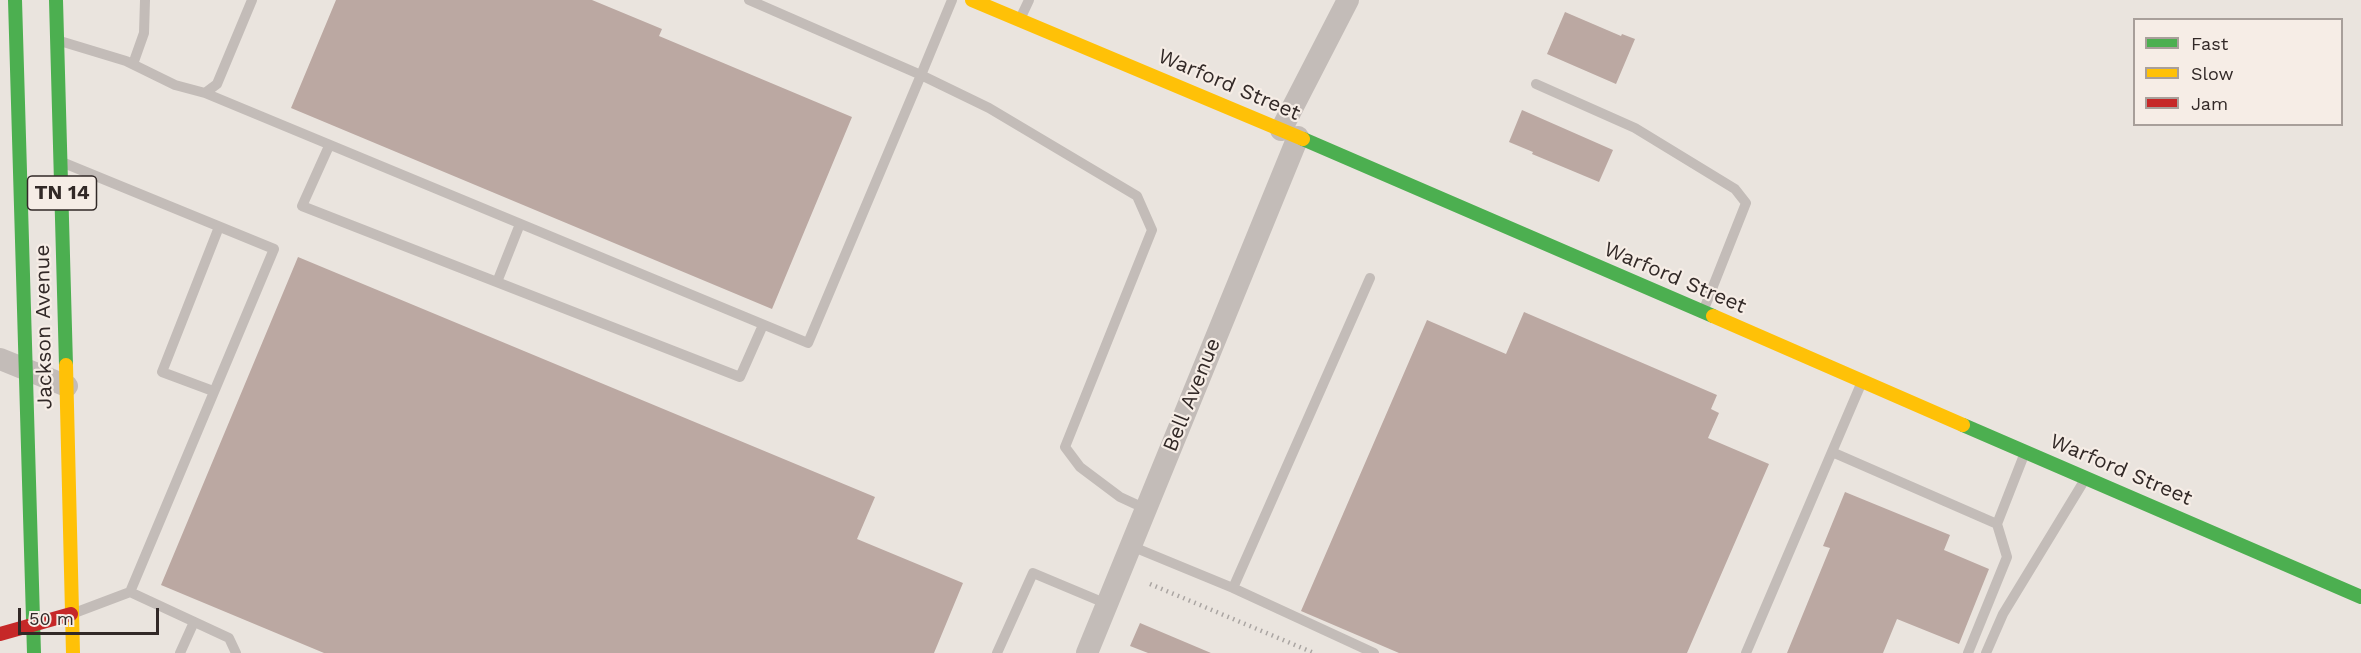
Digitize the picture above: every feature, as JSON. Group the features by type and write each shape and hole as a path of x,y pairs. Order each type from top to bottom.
{"main road":[{"name":"Jackson Avenue","path":"15,0 34,653"},
{"name":"Jackson Avenue","path":"56,0 73,653"},
{"name":"Warford Street","path":"972,0 1289,134 2361,597"},
{"path":"0,634 71,614"}],"street":[{"name":"Bell Avenue","path":"1087,653 1146,509 1289,134 1348,0"},
{"path":"0,359 67,386"}],"lane":[{"path":"133,64 144,33 146,0"},
{"path":"205,93 217,84 252,0"},
{"path":"749,0 921,75 989,108 1137,196 1152,230 1065,447 1080,467 1120,497 1146,509"},
{"path":"57,40 133,64 175,85 205,93 808,343 952,0"},
{"path":"1020,20 1029,0"},
{"path":"1536,84 1635,128 1735,189 1746,202 1702,312"},
{"path":"329,146 302,206 740,377 763,325"},
{"path":"61,162 274,249 130,592"},
{"path":"496,282 520,224"},
{"path":"213,391 162,372 219,227"},
{"path":"1233,588 1370,278"},
{"path":"1746,653 1862,381"},
{"path":"1832,452 1997,524"},
{"path":"1968,653 2007,557 1997,524 2025,452"},
{"path":"1986,653 2003,614 2086,478"},
{"path":"1131,546 1233,588 1374,653"},
{"path":"997,653 1033,573 1107,604"},
{"path":"71,614 130,592 230,638 236,653"},
{"path":"180,653 194,622"}],"building":[{"path":"336,0 592,0 662,29 659,36 852,117 772,309 291,108"},
{"path":"1565,12 1621,36 1622,34 1635,39 1616,84 1547,54"},
{"path":"1522,110 1613,150 1599,182 1509,142"},
{"path":"298,257 875,497 857,539 963,583 934,653 324,653 161,585"},
{"path":"1524,312 1717,395 1711,409 1719,413 1708,438 1769,464 1687,653 1399,653 1301,611 1427,320 1506,354"},
{"path":"1845,492 1950,535 1944,550 1989,569 1959,644 1897,619 1883,653 1787,653 1830,548 1823,546"},
{"path":"1140,623 1211,653 1148,653 1130,646"}],"railway":[{"path":"1150,584 1314,653"}],"traffic: fast":[{"path":"15,0 34,653"},
{"path":"56,0 66,365"},
{"path":"1303,139 1713,316"},
{"path":"1963,425 2361,597"}],"traffic: slow":[{"path":"972,0 1303,139"},
{"path":"1713,316 1963,425"},
{"path":"66,365 73,653"}],"traffic: jam":[{"path":"0,634 71,614"}]}
